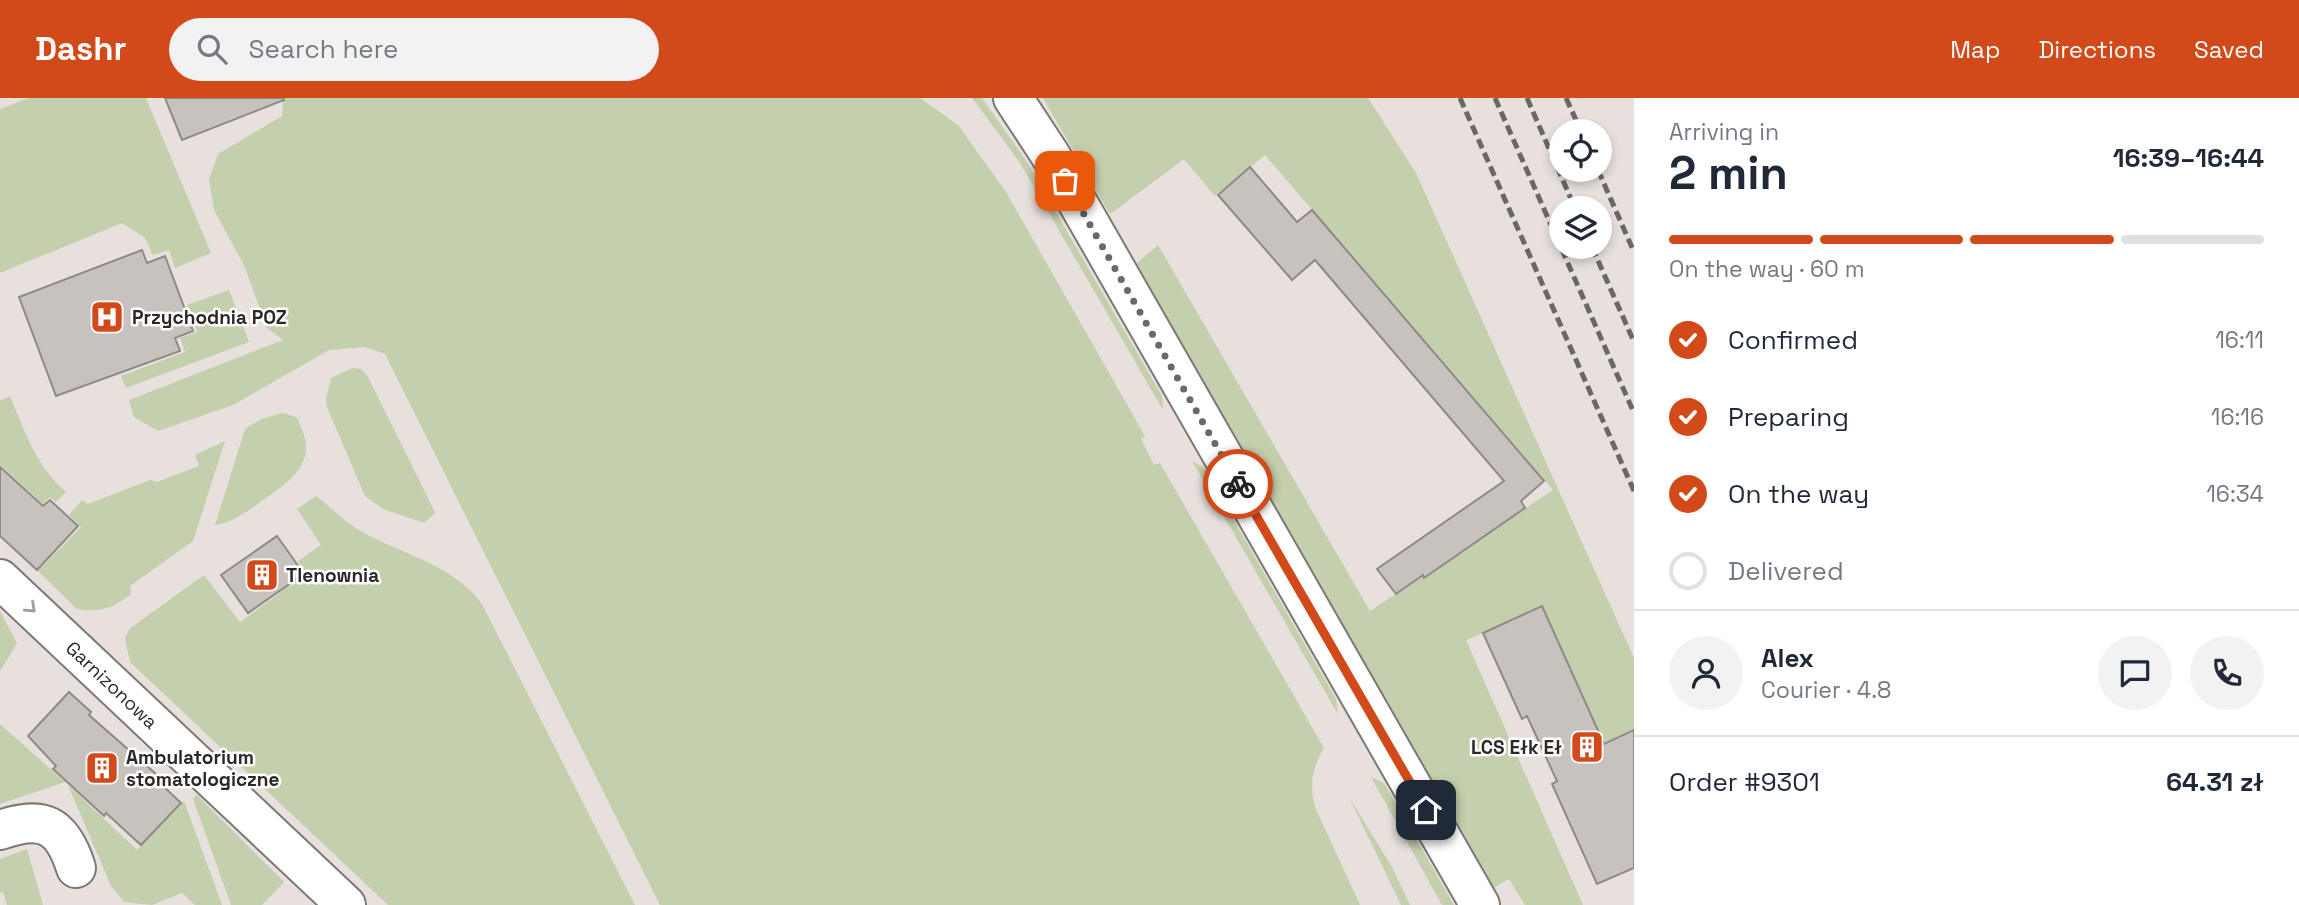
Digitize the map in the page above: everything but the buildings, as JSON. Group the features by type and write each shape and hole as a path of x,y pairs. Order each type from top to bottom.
{"street":[{"path":"1013,98 1051,156 1480,905"},
{"name":"Garnizonowa","path":"0,579 346,905"},
{"path":"0,830 21,823 36,822 50,827 69,845 76,868"}],"green space":[{"path":"29,98 146,98 211,253 175,268 169,250 153,255 145,238 122,223 0,273 0,109"},
{"path":"283,98 920,98 958,125 1006,192 1145,436 1141,439 1154,465 1160,463 1324,748 1313,777 1315,807 1360,905 660,905 385,354 365,347 329,350 233,405 158,431 134,417 129,400 283,340 267,328 244,265 214,210 209,179 218,154 282,116"},
{"path":"972,98 982,98 1027,162 1162,396 1163,410 1020,163"},
{"path":"1043,98 1368,98 1416,173 1634,658 1634,751 1604,744 1542,607 1466,640 1583,905 1525,905 1509,879 1494,888 1136,264 1158,245 1370,611 1553,490 1265,155 1215,196 1184,159 1110,214"},
{"path":"229,290 249,342 126,388 121,376 185,352 180,338 197,332 187,305"},
{"path":"352,368 361,369 368,377 431,504 435,513 424,523 383,509 365,496 326,399 331,378"},
{"path":"10,396 39,460 66,492 56,502 50,497 43,504 0,465 0,401"},
{"path":"283,413 296,417 303,431 306,444 301,465 275,492 246,512 215,525 245,429 261,419"},
{"path":"225,441 193,541 130,586 131,594 124,599 100,610 77,609 38,571 81,527 69,515 82,500 88,504 150,480 157,482 199,466 195,455"},
{"path":"1192,461 1204,468 1336,699 1338,714"},
{"path":"316,496 354,527 455,578 482,604 635,905 388,905 130,662 125,639 129,629 204,575 240,622 306,574 298,561 321,545 297,509"},
{"path":"0,611 17,643 0,671"},
{"path":"0,724 65,782 0,804"},
{"path":"1371,777 1384,783 1454,905 1442,905"},
{"path":"68,785 137,850 184,801 222,905 195,905 182,893 152,905 124,902 111,886"},
{"path":"197,795 284,882 262,905 231,905 193,799"},
{"path":"1348,795 1393,869 1410,905 1401,905"},
{"path":"27,849 43,905 7,905 3,892 0,893 0,859"}],"railway":[{"path":"1460,98 1634,491"},
{"path":"1495,98 1634,413"},
{"path":"1527,98 1570,196"},
{"path":"1566,98 1576,119"},
{"path":"1603,182 1634,252"},
{"path":"1597,259 1634,342"}],"way so far":[{"path":"1065,181 1238,484"}],"place":[{"name":"Przychodnia POZ","path":"107,317"},
{"name":"Tlenownia","path":"262,575"},
{"name":"LCS Ełk Eł","path":"1587,747"},
{"name":"Ambulatorium stomatologiczne","path":"102,768"}],"route":[{"path":"1238,484 1426,810"}]}
